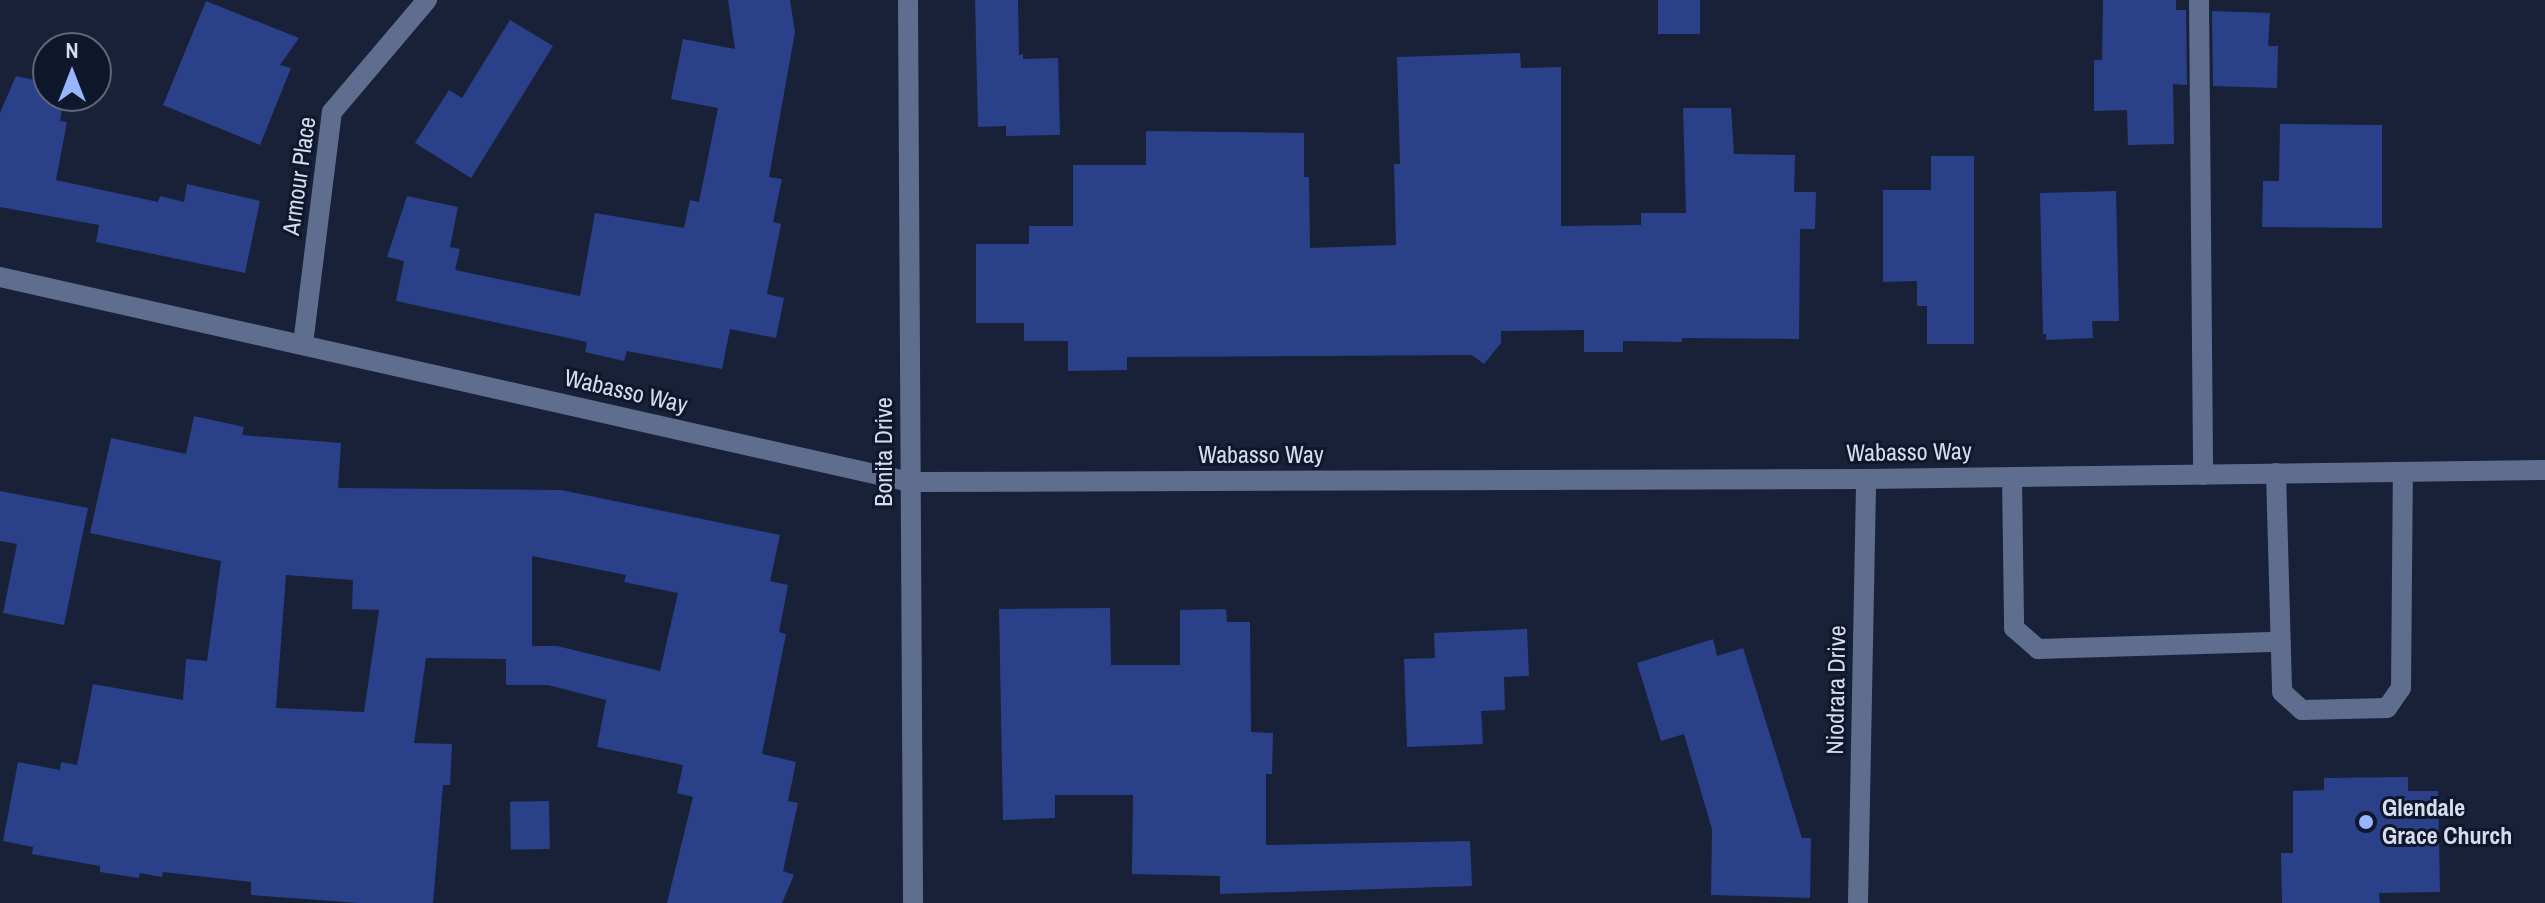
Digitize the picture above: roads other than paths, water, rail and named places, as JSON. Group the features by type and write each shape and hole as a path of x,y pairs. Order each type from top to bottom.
{"street":[{"name":"Armour Place","path":"303,344 332,112 427,0"},
{"name":"Bonita Drive","path":"908,0 913,903"},
{"path":"2199,0 2203,475"},
{"name":"Wabasso Way","path":"0,277 910,482 1866,479 2545,470"},
{"path":"2276,473 2282,692 2302,710 2387,708 2401,688 2403,472"},
{"path":"2012,477 2014,628 2038,649 2279,642"},
{"name":"Niodrara Drive","path":"1858,903 1866,479"}],"place":[{"name":"Glendale Grace Church","path":"2366,822"}]}
